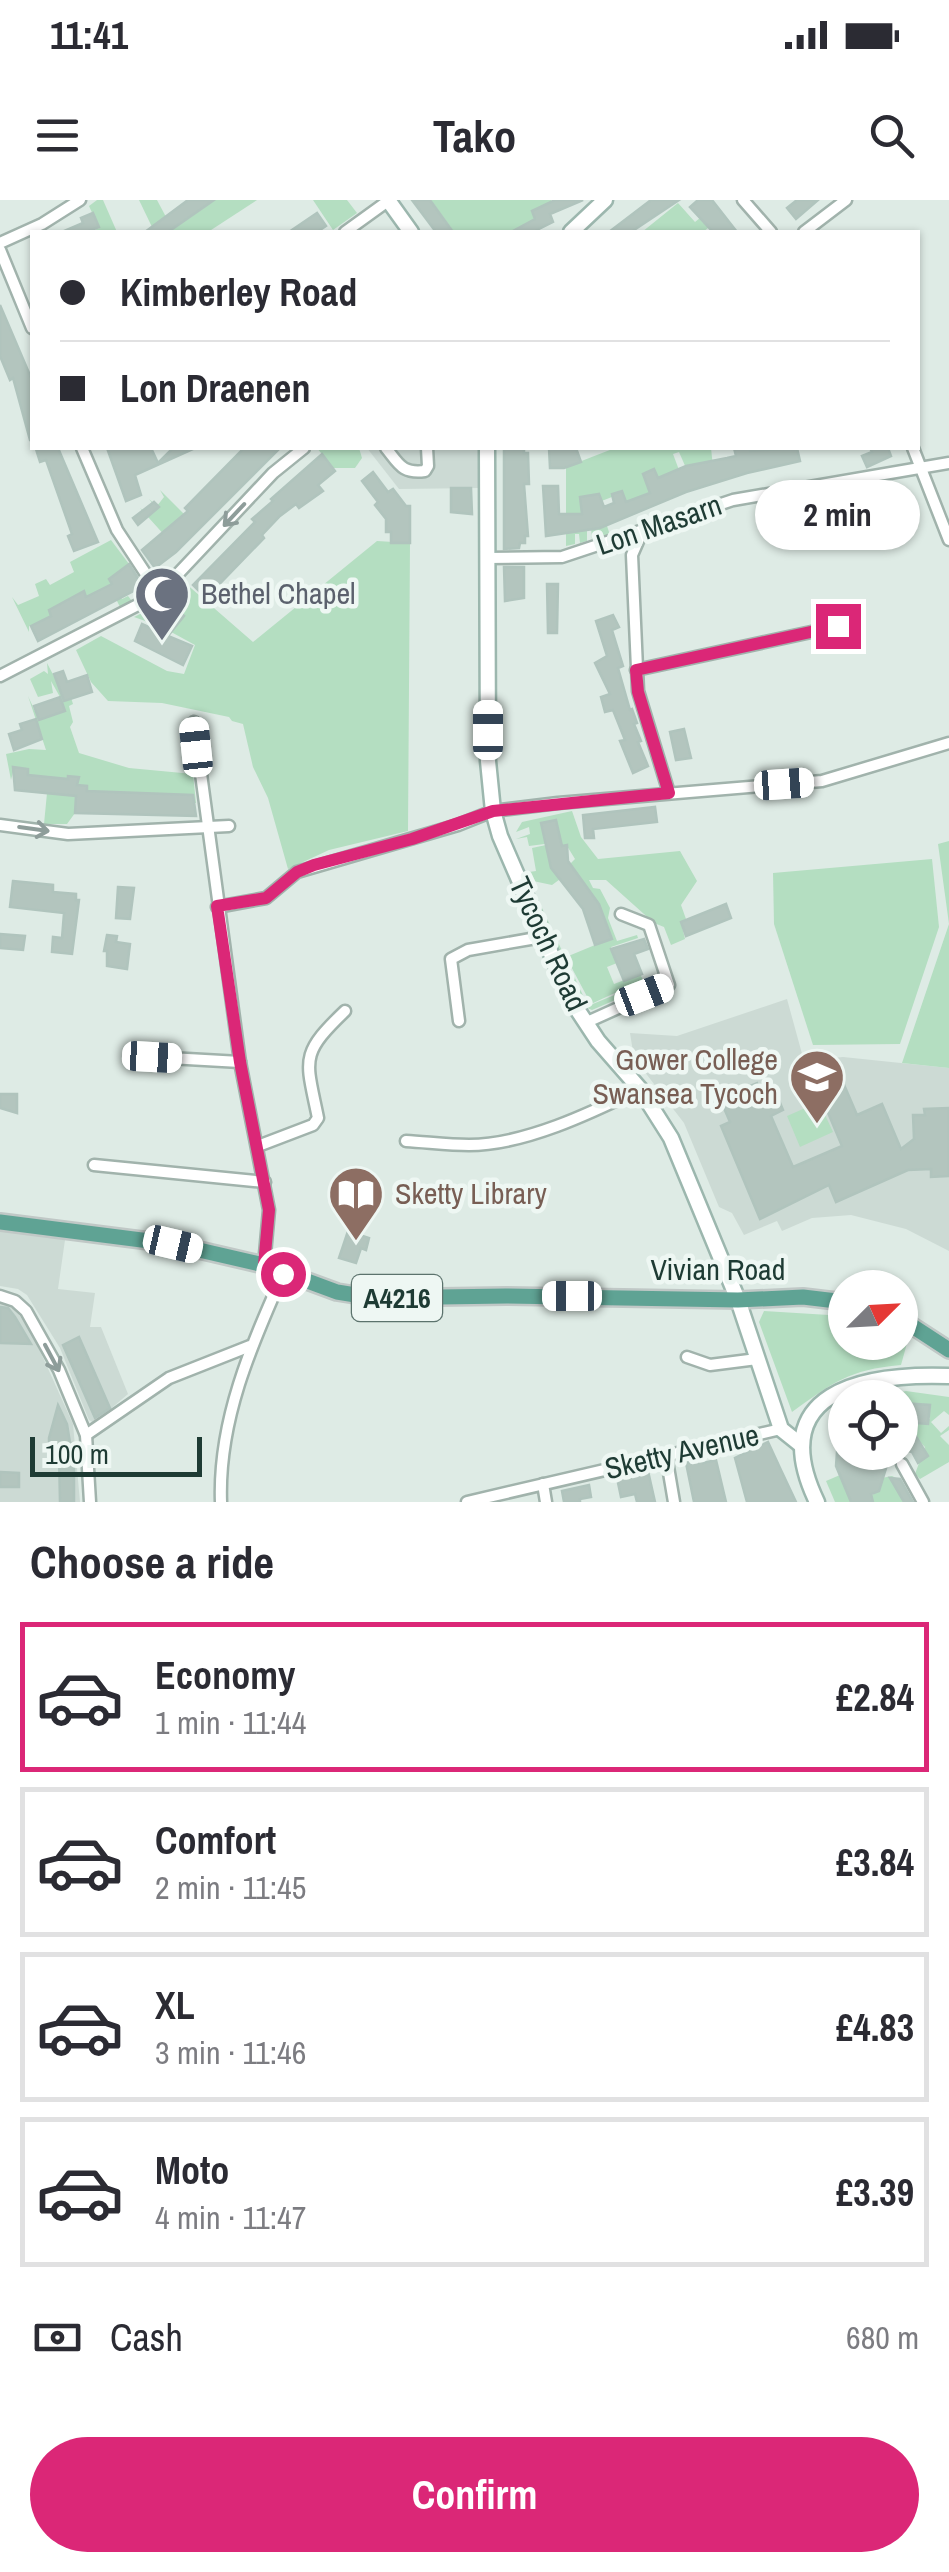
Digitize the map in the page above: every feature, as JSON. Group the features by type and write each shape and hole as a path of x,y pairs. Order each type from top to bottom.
{"main road":[{"name":"Vivian Road","path":"0,1222 173,1244 264,1265 337,1292 374,1298 828,1300"},
{"path":"918,1329 946,1346"}],"street":[{"path":"31,230 80,200"},
{"path":"573,230 605,200"},
{"path":"743,200 769,230"},
{"path":"807,230 846,200"},
{"path":"348,230 388,201 410,230"},
{"path":"30,231 0,247 30,323"},
{"path":"83,450 117,530 159,594"},
{"path":"0,676 159,594 273,473 302,450"},
{"path":"388,450 409,473 424,471 428,466 427,450"},
{"name":"Tycoch Road","path":"486,450 488,761 500,836 542,937 585,1023 640,1089 671,1138 738,1300 781,1430"},
{"path":"914,450 949,540"},
{"name":"Lon Masarn","path":"486,558 562,557 733,500 949,462"},
{"path":"642,532 632,555 638,692 669,793"},
{"path":"636,670 838,626"},
{"path":"194,722 240,1062 269,1210 264,1265"},
{"path":"217,906 266,898 297,872 314,865 412,839 493,811 822,782 949,742"},
{"path":"0,825 68,834 229,826"},
{"path":"585,1023 668,985 649,926 621,914"},
{"path":"459,1021 451,959 468,950 542,937"},
{"path":"258,1146 313,1125 318,1118 307,1068 311,1049 346,1011"},
{"path":"152,1057 240,1062"},
{"path":"406,1141 472,1145 502,1140 588,1114 640,1089"},
{"path":"94,1166 265,1182"},
{"path":"220,1502 230,1419 250,1346 283,1274"},
{"path":"0,1296 15,1300 26,1311 58,1370 86,1435 90,1502"},
{"path":"86,1435 169,1378 250,1346"},
{"path":"687,1357 710,1365 757,1359"},
{"path":"818,1502 802,1467 806,1421 843,1391 880,1378 922,1375 949,1379"},
{"path":"781,1430 801,1444"},
{"name":"Sketty Avenue","path":"466,1502 781,1430"},
{"path":"666,1455 674,1502"},
{"path":"905,1470 923,1502"},
{"path":"543,1484 546,1502"}],"shaded area":[{"path":"369,450 478,450 479,488 399,489"},
{"name":"Gower College Swansea Tycoch","path":"787,999 804,1061 843,1057 949,1068 949,1251 906,1229 851,1215 812,1218 782,1231 777,1221 744,1235 732,1213 719,1207 684,1123 634,1058 630,1033 677,1036"},
{"path":"0,1227 65,1240 58,1289 95,1293 90,1327 101,1327 128,1394 94,1423 89,1420 60,1348 27,1295 0,1286"},
{"path":"0,1303 15,1308 36,1342 73,1424 80,1502 0,1502"}],"green space":[{"path":"103,200 116,230 94,230 99,228 89,206"},
{"path":"139,200 157,200 166,217 152,227"},
{"path":"215,200 257,200 211,230 172,230"},
{"path":"313,200 347,200 357,213 333,230"},
{"path":"431,200 551,200 522,230 453,230"},
{"path":"678,203 695,222 700,218 707,226 713,224 706,230 644,230"},
{"path":"319,450 360,450 362,458 355,468 333,468"},
{"path":"610,450 711,450 713,467 686,468 679,452 673,454 682,478 675,471 667,474 668,479 658,483 660,488 626,502 622,491 616,493 620,505 616,506 612,497 599,502 610,535 592,540 591,527 603,526 600,512 587,512 587,541 580,543 579,534 575,534 575,544 566,546 566,467"},
{"path":"160,490 187,517 167,538 140,508 150,515 157,509 149,499 157,506 164,497"},
{"path":"111,540 129,564 122,569 125,575 109,579 122,599 128,596 132,601 120,607 116,599 87,599 83,592 73,597 76,605 49,610 52,618 29,626 29,632 12,597 18,605 39,596 35,584 46,579 50,585 74,572 70,562"},
{"path":"377,541 410,543 408,831 329,850 288,869 268,798 253,767 243,724 229,717 162,703 108,701 91,682 76,650 101,636 167,671 184,674 195,645 134,617 152,608 155,613 184,582 253,642"},
{"path":"47,663 58,684 66,682 73,704 69,706 73,722 70,727 79,753 129,768 193,774 196,803 192,795 87,791 87,786 82,785 75,813 67,824 44,824 47,793 74,796 79,777 68,776 67,786 28,775 28,769 14,768 11,780 6,754 46,750 28,696 39,720 60,697 51,681 53,693 38,697 30,679 44,671 48,674"},
{"path":"572,811 581,837 598,859 680,851 697,881 681,905 686,919 681,922 685,939 671,945 664,927 654,923 606,880 589,880 593,888 600,889 610,908 608,918 617,941 637,935 638,938 611,947 617,963 607,967 614,984 640,974 643,980 591,1004 566,957 595,945 594,897 574,869 552,885 533,881 529,872 536,871 532,848 560,842 529,846 527,837 516,839 530,834 529,827 516,832 522,822","holes":["567,846 575,859 551,868 547,852"]},
{"path":"949,841 949,924 938,844"},
{"path":"932,859 939,927 900,1044 813,1045 774,924 773,873"},
{"path":"534,891 588,1006 660,976 659,981 592,1010 582,1006 532,894"},
{"path":"949,924 949,1068 902,1063"},
{"path":"819,1102 833,1132 800,1147 787,1116"},
{"path":"764,1311 828,1315 828,1360 902,1360 901,1365 828,1380 828,1388 792,1412 759,1322"},
{"path":"918,1393 949,1397 949,1415 944,1411 931,1422 941,1433 949,1426 940,1436 949,1445 949,1462 920,1479 915,1474 925,1447 918,1441 918,1422 930,1419 930,1405 921,1407"},
{"path":"840,1475 851,1502 835,1502 826,1481"},
{"path":"892,1476 904,1502 863,1502 879,1490 877,1479"}],"building":[{"path":"188,200 214,200 171,230 148,230"},
{"path":"412,200 430,200 452,230 434,230"},
{"path":"555,200 583,200 550,214 553,222 537,230 515,230 535,219 532,211"},
{"path":"651,200 679,200 634,230 612,230"},
{"path":"698,200 712,200 735,230 711,230 690,207"},
{"path":"797,200 818,200 796,219 787,208"},
{"path":"93,213 99,227 67,230 83,223 81,218"},
{"path":"317,213 326,226 320,230 292,230"},
{"path":"0,305 30,375 30,440 13,378 10,380 0,356"},
{"path":"36,450 59,450 98,542 74,551 68,536 72,534 46,460 40,462"},
{"path":"108,450 152,450 158,463 171,450 191,450 135,475 141,495 126,501"},
{"path":"242,450 278,450 155,568 142,550 188,511 185,508"},
{"path":"504,450 524,450 528,453 529,484 524,484 528,536 519,548 504,549"},
{"path":"549,450 577,450 581,462 550,468"},
{"path":"734,450 797,450 800,461 686,492 600,528 546,536 543,486 558,486 559,514 582,514 580,497 599,494 604,507 614,503 612,494 622,491 626,502 650,493 643,474 654,469 658,478 686,466 736,456"},
{"path":"889,450 891,456 867,467 862,456"},
{"path":"322,454 335,471 318,485 323,491 280,516 206,598 193,585 255,522 252,519 271,499"},
{"path":"373,472 388,492 393,489 410,506 410,543 391,543 386,519 362,481"},
{"path":"451,488 471,488 472,514 451,512"},
{"path":"154,502 159,507 138,525 133,518"},
{"path":"129,564 143,586 38,641 31,626 51,616 49,610 84,591 86,597 112,584 109,579"},
{"path":"504,567 524,567 524,598 505,601"},
{"path":"547,584 558,584 557,633 548,633"},
{"name":"Bethel Chapel","path":"174,607 184,616 168,636 192,646 183,665 135,641 142,624 155,630"},
{"path":"613,615 619,627 612,630 623,666 618,668 648,766 633,773 613,710 605,712 601,697 610,694 595,663 607,656 596,621"},
{"path":"63,671 67,682 87,675 92,692 64,701 54,674"},
{"path":"60,697 65,711 39,720 34,706"},
{"path":"36,719 42,739 14,750 9,734 22,730 20,724"},
{"path":"684,729 691,758 676,760 670,732"},
{"path":"13,767 28,769 28,775 79,777 77,785 87,786 87,791 193,795 196,816 75,813 76,796 15,790"},
{"path":"655,807 657,822 593,829 594,838 585,838 583,815"},
{"path":"556,820 562,846 567,845 568,861 599,904 612,939 595,945 583,909 551,868 541,823"},
{"path":"13,881 53,885 53,892 76,894 79,900 72,954 52,952 53,937 62,938 64,913 10,907"},
{"path":"118,887 134,888 130,919 116,918"},
{"path":"726,904 731,918 686,936 681,922"},
{"path":"0,934 25,936 23,950 0,948"},
{"path":"107,935 117,936 116,942 130,944 127,969 107,966"},
{"path":"644,939 648,949 634,954 642,974 624,981 611,949"},
{"path":"842,1080 857,1115 882,1104 901,1149 914,1139 913,1115 925,1115 924,1109 949,1108 949,1176 931,1177 931,1169 908,1170 836,1202 829,1185 760,1219 721,1126 730,1122 720,1099 757,1083 761,1091 773,1086 783,1110 771,1116 793,1167 842,1146 819,1091"},
{"path":"0,1094 17,1094 17,1113 0,1108"},
{"name":"Sketty Library","path":"348,1231 369,1238 356,1263 339,1258"},
{"path":"0,1307 8,1308 31,1344 0,1343"},
{"path":"79,1337 110,1408 95,1418 63,1345"},
{"path":"918,1404 930,1405 928,1424 918,1423"},
{"path":"58,1405 70,1443 74,1443 74,1502 60,1502 59,1452 49,1452"},
{"path":"918,1440 928,1456 918,1463"},
{"path":"768,1442 796,1502 747,1502 735,1458"},
{"path":"702,1459 703,1463 716,1460 726,1502 694,1502 686,1463"},
{"path":"838,1470 885,1470 879,1491 871,1494 873,1502 851,1502"},
{"path":"648,1471 655,1502 637,1502 635,1494 621,1497 617,1478"},
{"path":"0,1472 19,1473 19,1487 0,1487"},
{"path":"890,1478 900,1479 913,1502 904,1502"},
{"path":"589,1485 591,1497 564,1502 562,1491"}],"place":[{"name":"Bethel Chapel","path":"162,643"},
{"name":"Gower College Swansea Tycoch","path":"817,1126"},
{"name":"Sketty Library","path":"356,1243"}],"route":[{"path":"283,1274 264,1265 269,1210 240,1062 217,906 266,898 297,872 314,865 412,839 493,811 669,793 638,692 636,670 838,626"}]}
